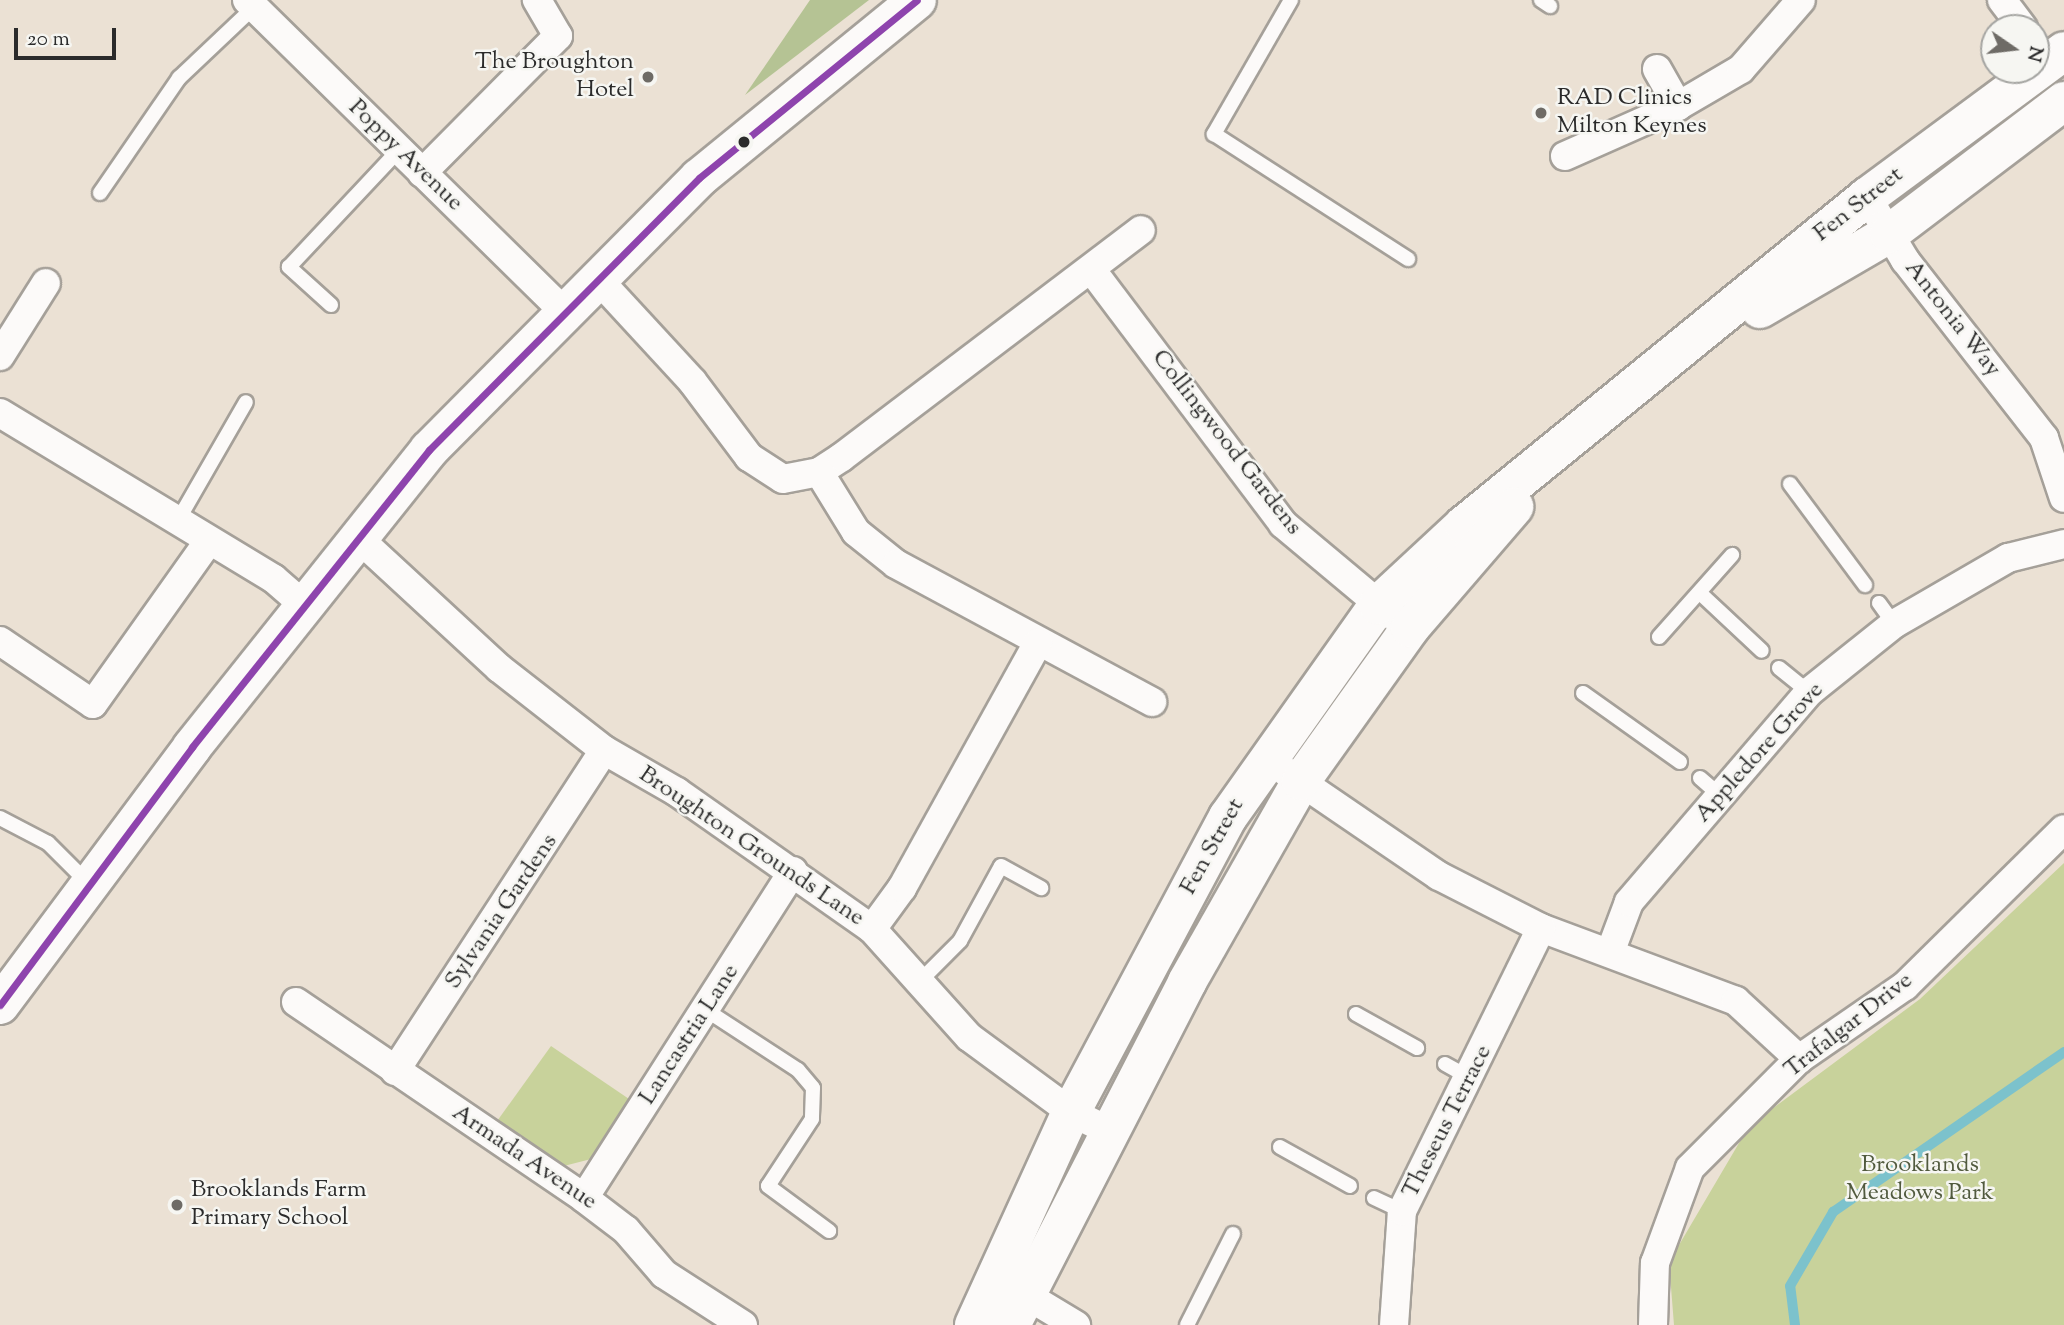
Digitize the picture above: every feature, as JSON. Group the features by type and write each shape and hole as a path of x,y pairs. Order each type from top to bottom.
{"street":[{"path":"422,173 558,36 537,0"},
{"path":"0,1005 89,884 356,536 564,311 609,290 770,116 918,0"},
{"path":"1565,156 1678,106 1741,69 1801,0"},
{"name":"Poppy Avenue","path":"250,4 564,311"},
{"name":"Fen Street","path":"1011,1299 1071,1112 1265,758 1378,605 1464,525 1563,449 1867,197 2053,62"},
{"path":"1657,69 1678,106"},
{"name":"Fen Street","path":"1661,366 1889,234 2064,101"},
{"name":"Antonia Way","path":"1867,197 1889,234 2054,433 2064,498"},
{"path":"609,290 749,457 783,478 818,472 1141,229"},
{"name":"Collingwood Gardens","path":"1091,269 1283,524 1378,605 1410,628"},
{"path":"0,356 46,283"},
{"path":"0,413 209,541 304,605"},
{"name":"Fen Street","path":"974,1325 1011,1299 1109,1131 1301,780 1410,628 1563,449"},
{"path":"818,472 856,532 896,564 1038,643 1152,702"},
{"name":"Broughton Grounds Lane","path":"356,536 499,668 604,750 793,871 872,929 921,980 969,1037 1071,1112 1109,1131"},
{"path":"0,641 93,704 209,541"},
{"name":"Appledore Grove","path":"1611,950 1629,902 1809,692 1886,614 2008,558 2064,544"},
{"path":"872,929 902,888 1038,643"},
{"name":"Sylvania Gardens","path":"395,1071 604,750"},
{"path":"1265,758 1439,876 1541,928 1611,950 1736,1001 1800,1059"},
{"name":"Trafalgar Drive","path":"1653,1325 1655,1263 1690,1168 1800,1059 1905,986 2064,829"},
{"name":"Lancastria Lane","path":"584,1198 793,871"},
{"name":"Theseus Terrace","path":"1394,1325 1402,1211 1471,1078 1541,928"},
{"name":"Armada Avenue","path":"296,1002 584,1198 626,1230 664,1274 743,1325"},
{"path":"1011,1299 1076,1325"}],"lane":[{"path":"1291,0 1214,134 1408,259"},
{"path":"100,193 179,78 250,4"},
{"path":"331,305 289,267 398,151"},
{"path":"177,522 246,402"},
{"path":"1790,484 1865,585"},
{"path":"1659,637 1701,594 1732,555"},
{"path":"1701,594 1762,651"},
{"path":"1779,668 1809,692"},
{"path":"1583,692 1680,762"},
{"path":"1700,778 1721,796"},
{"path":"0,818 48,843 89,884"},
{"path":"921,980 960,941 1001,866 1041,888"},
{"path":"706,1010 798,1070 813,1088 812,1119 768,1186 829,1231"},
{"path":"1356,1014 1417,1048"},
{"path":"1446,1064 1471,1078"},
{"path":"1280,1147 1350,1186"},
{"path":"1374,1198 1402,1211"},
{"path":"1187,1325 1233,1234"}],"green space":[{"path":"810,0 869,0 745,95"},
{"name":"Brooklands Meadows Park","path":"2064,863 2064,1325 1674,1325 1669,1262 1749,1126 1920,999"},
{"path":"551,1046 632,1101 595,1158 556,1168 495,1124"}],"waterway":[{"path":"1795,1325 1790,1286 1833,1212 2064,1052"}],"transit line":[{"path":"0,1005 192,747 429,450 699,178 917,0"}],"place":[{"name":"The Broughton Hotel","path":"648,77"},
{"name":"RAD Clinics Milton Keynes","path":"1541,113"},
{"name":"Brooklands Farm Primary School","path":"177,1205"}]}
